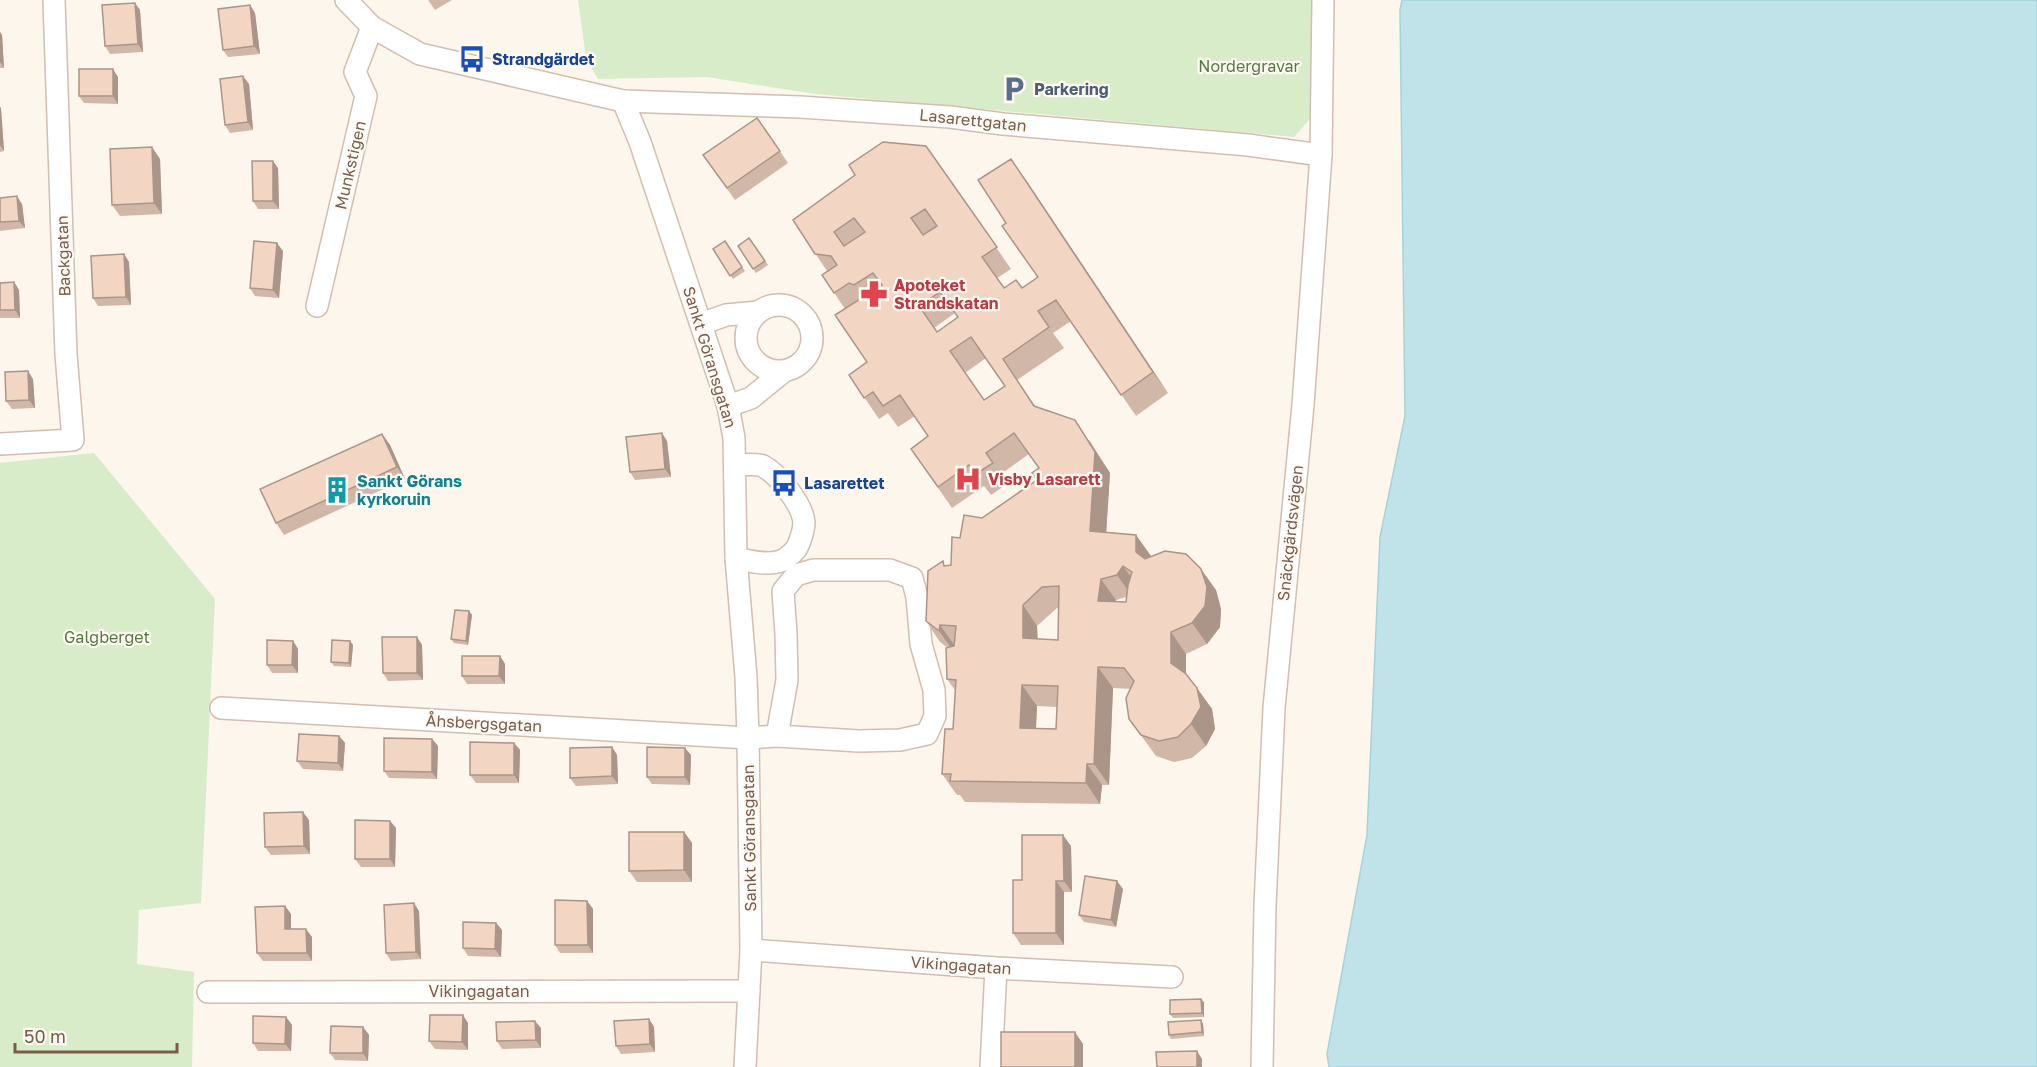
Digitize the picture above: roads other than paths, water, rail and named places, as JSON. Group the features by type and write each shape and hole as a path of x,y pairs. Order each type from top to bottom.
{"street":[{"name":"Backgatan","path":"0,444 73,440 66,354 54,0"},
{"path":"346,0 372,27 420,54 623,101"},
{"name":"Snäckgärdsvägen","path":"1262,1067 1265,906 1274,708 1303,405 1321,155 1323,0"},
{"name":"Munkstigen","path":"317,306 366,96 355,72 372,27"},
{"name":"Lasarettgatan","path":"623,101 800,106 950,117 1003,124 1248,144 1321,155"},
{"name":"Sankt Göransgatan","path":"623,101 640,142 728,406 734,438 736,558 746,677 748,738 751,950 745,1067"},
{"path":"700,324 726,315 758,312 771,305 785,304 799,310 809,321 813,342 803,362 783,372 751,398 728,406"},
{"path":"758,312 748,326 746,343 753,359 766,369 783,372"},
{"path":"735,465 762,465 786,485 804,522 799,544 791,556 779,562 759,562 736,558"},
{"name":"Åhsbergsgatan","path":"221,708 748,738 777,736 900,741 927,734 935,716 934,690 921,644 917,597 912,578 890,570 813,570 796,575 783,591 786,680 777,736"},
{"name":"Vikingagatan","path":"751,950 996,968 1172,977"},
{"path":"991,1067 996,968"},
{"name":"Vikingagatan","path":"208,992 749,991"}],"water":[{"path":"1402,0 2037,0 2037,1067 1329,1067 1327,1054 1367,835 1380,537 1405,416 1400,10"}],"place":[{"name":"Strandgärdet","path":"472,59"},
{"name":"Parkering","path":"1014,89"},
{"name":"Apoteket Strandskatan","path":"874,294"},
{"name":"Visby Lasarett","path":"968,479"},
{"name":"Lasarettet","path":"784,483"},
{"name":"Sankt Görans kyrkoruin","path":"337,490"}],"park label":[{"name":"Nordergravar","path":"1249,66"},
{"name":"Galgberget","path":"107,637"}]}
